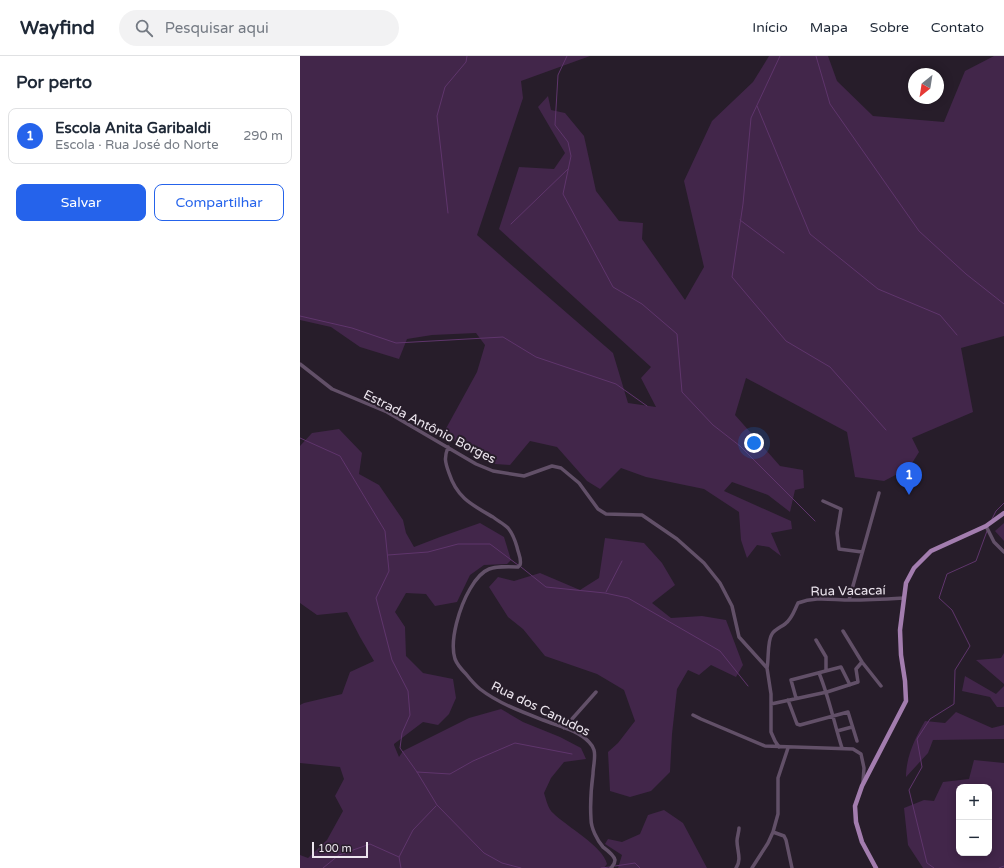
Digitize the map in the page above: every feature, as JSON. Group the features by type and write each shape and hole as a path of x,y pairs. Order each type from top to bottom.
{"main road":[{"path":"876,868 862,842 856,822 855,806 862,786 906,701 906,681 901,655 900,630 906,583 909,575 922,559 931,551 988,525 1004,513"}],"street":[{"name":"Estrada Antônio Borges","path":"300,364 332,389 387,412 476,464 493,471 524,476 552,466 561,468 579,483 598,509 606,514 642,515 677,539 704,563 720,583 732,606 739,637 767,668"},
{"name":"Rua dos Canudos","path":"448,447 445,460 452,484 455,489 463,498 508,528 513,535 520,560 520,565 518,567 503,566 483,571 475,580 462,604 457,622 454,653 456,660 471,680 490,696 528,714 582,736 590,742 594,750 590,821 602,846 613,856 615,860 611,868"},
{"path":"849,600 879,493"},
{"path":"823,501 841,508 837,533 839,549 862,552"},
{"path":"988,525 994,542 1004,552"},
{"name":"Rua Vacacaí","path":"767,668 772,633 786,624 798,603 805,600 819,598 849,600 904,598"},
{"path":"843,630 862,662 882,686"},
{"path":"816,640 826,657 826,671"},
{"path":"771,704 827,692 859,682 856,667 862,662"},
{"path":"796,698 791,680 820,672 841,667 850,685"},
{"path":"767,668 771,704 771,732 779,747"},
{"path":"820,672 842,748"},
{"path":"564,728 596,692"},
{"path":"788,700 797,724 800,725 832,715 848,712 857,741"},
{"path":"693,714 701,719 765,746 788,748 853,749 861,754 864,768 862,786"},
{"path":"837,731 852,727"},
{"path":"752,868 768,843 778,814 778,778 788,748"},
{"path":"736,868 738,865 739,854 737,840 739,828"},
{"path":"772,832 784,836 792,868"}],"shaded area":[{"path":"300,56 590,56 521,81 523,98 477,235 613,353 628,403 656,407 641,378 651,367 499,229 519,167 554,169 565,153 538,107 548,96 551,110 565,113 584,136 596,191 619,221 643,223 642,239 685,300 704,267 684,181 712,121 753,82 769,56 828,56 837,81 873,116 944,122 965,71 994,56 1004,56 1004,336 961,348 973,412 912,438 919,452 909,468 884,481 855,477 847,432 746,378 735,415 780,466 803,470 804,488 795,490 790,512 768,495 732,482 724,491 791,521 792,529 771,533 781,556 769,547 757,545 747,558 741,540 739,512 704,489 646,477 621,468 600,489 587,481 557,447 530,441 510,465 495,464 443,434 477,372 485,345 476,333 432,335 407,339 399,359 360,347 331,327 300,320"},
{"path":"339,429 362,453 359,474 379,485 403,520 406,533 414,547 480,523 504,537 511,560 507,564 484,565 470,575 457,602 435,606 426,594 406,593 395,612 405,627 406,656 423,673 453,679 456,698 449,714 438,725 423,722 394,744 399,757 403,751 469,718 501,709 523,722 560,737 581,748 586,759 564,762 551,778 544,793 551,811 599,850 607,864 604,868 300,868 300,855 308,858 327,840 343,811 335,796 344,779 340,767 300,763 300,705 342,694 350,672 374,661 347,612 317,615 300,603 300,446 312,433"},
{"path":"1004,523 1004,541 995,531"},
{"path":"605,538 644,543 662,563 675,585 652,603 671,618 702,616 726,620 743,665 736,677 711,665 699,675 688,670 677,689 672,734 670,772 651,791 630,797 610,791 608,752 618,743 635,721 624,690 597,674 545,656 523,629 508,617 489,587 498,577 514,581 540,573 580,590 599,578"},
{"path":"1004,653 1004,684 976,660 1001,658"},
{"path":"965,676 996,694 1004,686 1004,707 997,707 990,697 962,691"},
{"path":"956,712 992,728 1004,725 1004,739 933,740 928,753 906,777 906,770 912,748 925,721 945,723"},
{"path":"974,760 1004,763 1004,868 923,868 908,845 904,808 924,800 934,801 943,782 969,779"},
{"path":"664,810 683,823 707,868 618,868 622,855 605,844 608,839 622,842 640,834 648,815"}],"waterway":[{"path":"448,213 437,116 445,87 466,62 467,56"},
{"path":"567,56 558,75 555,125 568,142 571,156 563,194 613,287 642,304 677,334 682,392 713,425 740,446 815,521"},
{"path":"780,56 751,118 743,204 732,277 786,341 830,367 886,430"},
{"path":"816,56 830,104 919,231 966,274 1004,304"},
{"path":"757,106 810,234 878,289 940,315 957,335"},
{"path":"511,224 568,169"},
{"path":"740,220 784,253"},
{"path":"300,316 352,328 396,343 503,337 536,357 616,384 647,406"},
{"path":"300,438 340,456 385,531 389,571 376,598 392,660 408,691 410,715 402,733 400,748 437,805 484,853 502,863 521,868"},
{"path":"992,519 996,511 1004,503"},
{"path":"934,868 927,863 909,790 922,767 917,739 930,719 954,704 955,670 970,646 952,610 939,598 947,574 976,561 987,531"},
{"path":"388,555 428,552 458,544 490,544 518,565"},
{"path":"606,592 622,561"},
{"path":"521,567 546,587 605,593 628,598 720,651 748,686"},
{"path":"417,772 450,774 473,761 515,743 572,754"},
{"path":"401,868 399,857 413,830 436,806"},
{"path":"323,868 339,855 370,844 399,857"},
{"path":"615,866 635,863 640,868"},
{"path":"999,868 1004,866"},
{"path":"601,868 610,867"}],"place":[{"name":"Escola Anita Garibaldi","path":"909,495"}]}
